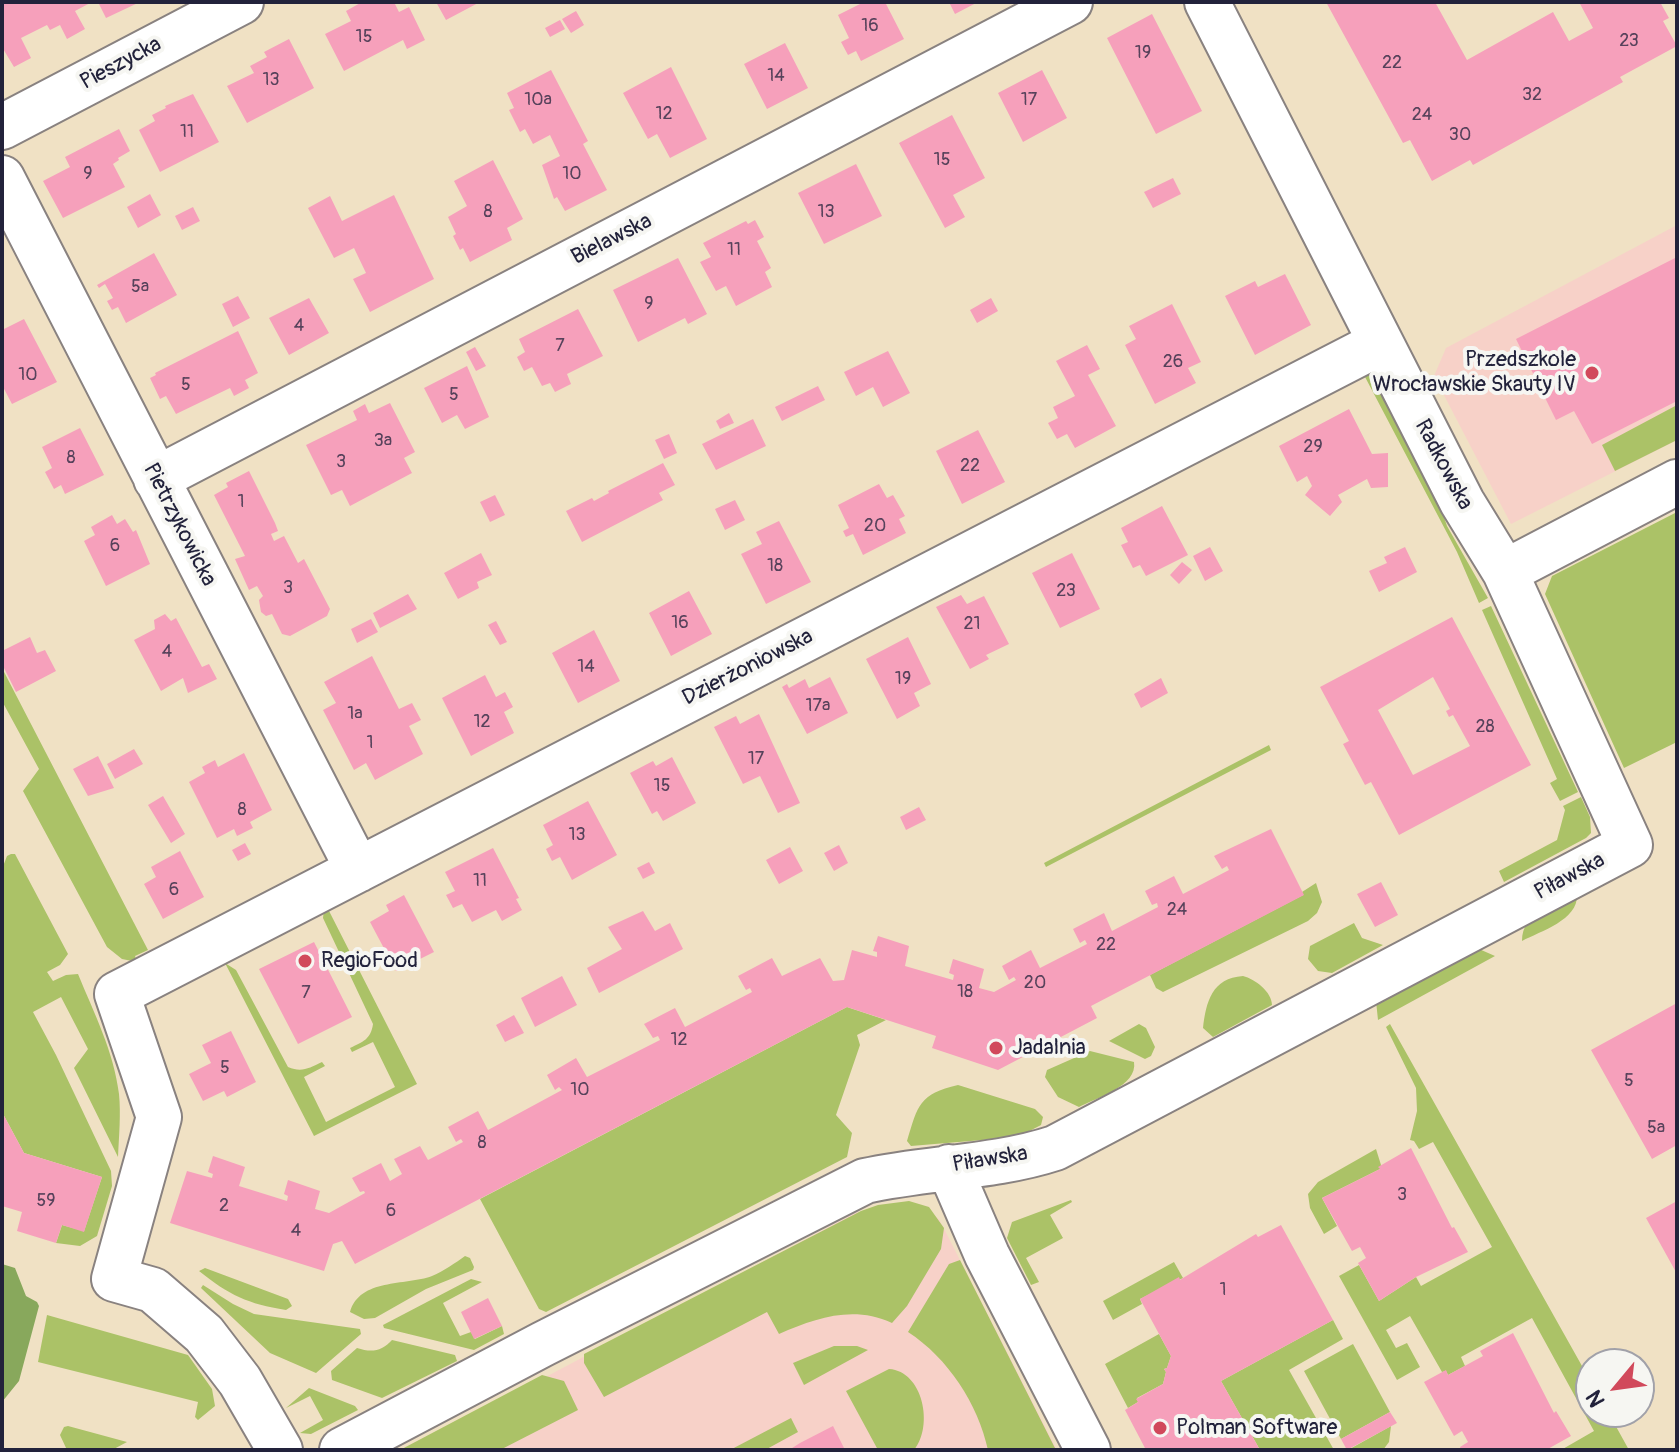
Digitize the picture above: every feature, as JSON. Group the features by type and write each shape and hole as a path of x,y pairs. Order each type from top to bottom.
{"street":[{"name":"Pieszycka","path":"2,127 241,2"},
{"name":"Bielawska","path":"156,479 1070,2"},
{"name":"Radkowska","path":"1207,2 1462,502 1505,572 1630,845"},
{"name":"Pietrzykowicka","path":"2,178 358,870"},
{"name":"Dzierżoniowska","path":"280,1450 240,1381 204,1334 153,1290 114,1279 159,1117 117,994 1380,343"},
{"path":"1505,572 1677,482"},
{"name":"Piławska","path":"342,1450 865,1181 1022,1158 1055,1148 1630,845"},
{"path":"949,1167 987,1255 1088,1450"}],"shaded area":[{"path":"1677,225 1677,440 1511,524 1434,376 1446,348"},
{"path":"913,1203 939,1219 1057,1450 408,1450 855,1213"}],"green space":[{"path":"1364,375 1373,375 1430,475 1447,526 1488,598 1479,603 1457,552"},
{"path":"1677,405 1677,440 1615,471 1602,445"},
{"path":"1677,512 1677,742 1624,768 1545,594 1552,576"},
{"path":"1491,606 1578,792 1560,801 1550,783 1557,779 1482,610"},
{"path":"2,668 148,950 135,956 137,962 122,959 107,947 23,791 39,769 2,701"},
{"path":"1269,745 1271,750 1046,867 1044,863"},
{"path":"1581,797 1590,817 1591,833 1504,882 1499,871 1557,840 1565,810 1563,806"},
{"path":"15,854 68,954 60,965 47,972 53,981 78,974 103,1033 119,1094 118,1157 74,1068 88,1049 61,997 33,1012 111,1171 112,1186 97,1236 80,1246 56,1243 62,1225 84,1231 102,1177 24,1153 2,1112 2,869 7,856"},
{"path":"1316,883 1322,902 1317,913 1308,921 1163,992 1156,988 1150,975 1303,895 1302,892"},
{"path":"1577,895 1576,904 1565,918 1522,941 1523,931 1533,916"},
{"path":"327,907 417,1084 314,1136 225,963 236,970 288,1067 301,1070 322,1062 325,1066 304,1077 326,1122 395,1087 373,1042 352,1052 350,1048 366,1039 373,1024 323,918"},
{"path":"1354,923 1362,938 1383,945 1332,973 1318,971 1308,959 1310,946"},
{"path":"1479,949 1495,956 1378,1020 1376,1001"},
{"path":"1243,976 1262,987 1272,1005 1213,1037 1203,1028 1212,993 1224,981"},
{"path":"847,1007 886,1020 857,1035 860,1045 836,1115 852,1133 847,1157 546,1312 539,1309 480,1199"},
{"path":"1139,1024 1146,1028 1155,1047 1151,1056 1145,1059 1109,1041"},
{"path":"1390,1024 1575,1354 1575,1396 1532,1318 1461,1357 1465,1366 1448,1375 1446,1371 1442,1372 1410,1316 1386,1330 1396,1348 1407,1343 1420,1367 1397,1380 1339,1276 1359,1265 1379,1301 1416,1277 1421,1286 1492,1247 1433,1142 1419,1149 1410,1140 1417,1111 1416,1088 1386,1027"},
{"path":"1090,1051 1134,1062 1133,1070 1123,1084 1079,1107 1058,1097 1045,1077 1047,1070"},
{"path":"958,1085 1035,1109 1043,1117 1041,1125 1018,1137 911,1146 907,1141 922,1103 935,1092"},
{"path":"1376,1149 1380,1169 1322,1198 1337,1226 1324,1234 1310,1208 1308,1194 1318,1182"},
{"path":"1071,1200 1050,1215 1063,1238 1026,1258 1039,1282 1031,1285 1007,1238 1012,1222"},
{"path":"909,1201 929,1207 944,1228 941,1249 907,1306 892,1323 849,1314 807,1323 779,1334 767,1312 604,1397 584,1363 584,1354 861,1211 878,1205"},
{"path":"465,1256 470,1258 473,1270 426,1289 375,1318 364,1319 350,1312 355,1301 373,1288 432,1276"},
{"path":"960,1260 1056,1450 988,1450 977,1416 959,1384 936,1355 908,1332 949,1264"},
{"path":"1174,1262 1183,1278 1140,1299 1142,1304 1113,1320 1103,1301"},
{"path":"2,1264 15,1268 26,1296 39,1306 19,1381 2,1402"},
{"path":"205,1268 288,1299 292,1306 286,1310 240,1297 199,1271"},
{"path":"471,1279 482,1282 443,1303 460,1336 471,1332 475,1339 502,1326 504,1334 474,1350 384,1328 383,1325"},
{"path":"203,1285 254,1314 360,1329 361,1334 316,1373 270,1353 201,1288"},
{"path":"47,1315 188,1355 212,1389 215,1406 198,1420 195,1417 198,1402 38,1362"},
{"path":"1333,1320 1343,1339 1289,1370 1334,1450 1260,1450 1221,1381"},
{"path":"1159,1334 1171,1356 1164,1369 1163,1384 1137,1398 1138,1402 1128,1408 1105,1364"},
{"path":"392,1340 455,1355 457,1361 382,1398 332,1380 331,1371 357,1348 376,1350"},
{"path":"1353,1344 1390,1412 1341,1439 1304,1371"},
{"path":"834,1346 857,1346 868,1350 804,1385 793,1363"},
{"path":"889,1369 901,1372 910,1379 922,1401 923,1428 914,1450 878,1450 846,1391"},
{"path":"542,1375 564,1381 578,1410 500,1450 400,1450"},
{"path":"309,1388 355,1406 358,1410 311,1434 300,1433 323,1420 310,1396 286,1408"},
{"path":"791,1418 798,1432 765,1450 730,1450"},
{"path":"68,1426 127,1442 112,1450 67,1450 60,1435"},
{"path":"1391,1426 1389,1442 1383,1450 1348,1450"},
{"path":"1592,1428 1617,1428 1629,1450 1561,1450 1594,1431"}],"building":[{"path":"2,2 92,2 75,11 85,29 67,39 60,25 50,30 47,25 21,38 31,58 14,67 2,47"},
{"path":"98,2 140,2 106,18"},
{"path":"362,2 394,2 399,12 409,7 425,40 407,49 403,40 344,71 325,34 351,21 346,11"},
{"path":"436,2 480,2 446,20"},
{"path":"864,2 885,2 904,39 861,61 856,51 848,55 841,42 849,38 838,15"},
{"path":"949,2 978,2 955,14"},
{"path":"1326,2 1435,2 1467,60 1553,12 1569,41 1593,28 1579,2 1660,2 1669,18 1663,21 1677,46 1620,77 1623,82 1473,165 1470,160 1432,181 1410,140 1403,143"},
{"path":"576,11 584,25 571,33 562,19"},
{"path":"1152,14 1202,111 1156,134 1107,38"},
{"path":"560,20 565,29 550,37 545,28"},
{"path":"289,39 314,88 247,123 227,86 254,73 250,66 267,57 264,52"},
{"path":"785,43 808,88 767,109 744,64"},
{"path":"671,67 707,139 670,158 657,134 648,139 623,93"},
{"path":"551,70 588,141 583,144 607,190 565,211 557,197 554,199 542,165 560,156 550,135 533,144 525,129 520,132 509,110 514,108 507,93"},
{"path":"1042,70 1067,118 1023,142 998,93"},
{"path":"193,94 219,142 160,172 139,130 155,121 152,115 165,106"},
{"path":"952,115 985,178 953,195 965,217 945,228 899,143"},
{"path":"119,129 130,151 113,164 125,187 63,218 43,181 70,167 65,157"},
{"path":"493,160 523,219 507,228 512,240 470,262 453,236 456,234 448,217 467,206 454,181"},
{"path":"856,164 882,216 824,244 798,193"},
{"path":"1173,178 1181,194 1153,208 1144,192"},
{"path":"150,194 161,215 138,228 127,207"},
{"path":"394,195 434,279 370,312 353,279 366,273 354,248 334,258 308,208 330,196 342,221"},
{"path":"193,207 200,221 182,230 175,216"},
{"path":"755,220 764,237 757,241 771,268 765,272 772,287 736,306 726,286 716,291 700,262 711,257 703,243 746,221 748,224"},
{"path":"154,253 177,295 126,323 118,307 112,310 107,301 113,298 105,284 99,288 97,285"},
{"path":"1677,257 1677,401 1592,444 1574,411 1556,420 1516,339"},
{"path":"678,258 707,314 688,324 685,318 638,342 613,290"},
{"path":"1285,274 1311,325 1255,355 1225,296 1255,281 1258,287"},
{"path":"238,296 250,318 233,327 222,304"},
{"path":"309,298 329,333 289,355 269,318"},
{"path":"991,298 998,311 977,323 970,310"},
{"path":"1172,304 1201,362 1188,368 1196,383 1155,404 1125,345 1136,339 1129,326"},
{"path":"578,309 603,356 567,374 571,384 555,392 550,383 542,386 532,367 524,371 517,357 525,352 519,339"},
{"path":"24,319 57,382 12,404 2,385 2,330"},
{"path":"238,331 258,373 245,380 249,388 234,396 230,388 176,414 166,396 160,399 150,378"},
{"path":"1087,345 1100,369 1088,375 1116,426 1075,448 1067,434 1057,439 1048,423 1058,418 1053,407 1075,396 1056,361"},
{"path":"475,347 486,366 476,371 466,352"},
{"path":"888,351 910,393 883,407 873,387 856,396 844,372"},
{"path":"467,366 489,417 465,429 457,415 442,423 424,388"},
{"path":"818,386 825,400 782,421 775,407"},
{"path":"390,403 415,452 404,458 412,473 350,506 342,490 331,495 306,445 357,420 353,411 365,404 369,413"},
{"path":"1349,409 1372,454 1388,453 1388,487 1371,488 1367,479 1338,495 1342,502 1330,516 1305,495 1312,486 1307,476 1297,482 1279,446"},
{"path":"729,413 734,423 720,429 716,421"},
{"path":"753,419 766,446 716,470 702,444"},
{"path":"80,428 104,475 65,494 61,485 54,489 45,472 52,468 42,447"},
{"path":"978,430 1005,482 962,504 936,451"},
{"path":"669,434 677,453 664,459 655,440"},
{"path":"663,463 675,485 659,493 663,500 582,542 566,511 592,498 594,501"},
{"path":"249,471 278,531 271,534 274,541 284,536 298,563 304,559 330,609 327,616 290,636 282,634 272,614 266,616 261,612 259,600 263,596 257,586 249,590 235,559 245,556 214,495 228,487 226,483"},
{"path":"879,484 887,498 893,495 905,516 899,519 906,533 863,555 853,534 846,537 843,531 849,528 838,505"},
{"path":"495,495 505,515 490,522 480,502"},
{"path":"735,500 745,520 725,530 715,509"},
{"path":"1162,506 1188,555 1146,576 1140,565 1133,568 1121,545 1128,542 1121,528"},
{"path":"112,515 117,524 125,519 133,532 136,530 150,564 106,586 84,541 95,535 91,527"},
{"path":"779,521 811,582 766,604 741,554 762,544 756,532"},
{"path":"1210,547 1223,571 1205,581 1193,556"},
{"path":"1405,547 1417,572 1379,592 1369,571 1387,563 1384,557"},
{"path":"481,553 492,575 477,582 479,588 458,599 444,573"},
{"path":"1072,553 1100,609 1060,628 1032,573"},
{"path":"1182,562 1192,570 1179,584 1170,575"},
{"path":"689,591 712,634 671,656 649,613"},
{"path":"408,594 417,609 380,628 373,613"},
{"path":"961,595 967,604 984,596 1009,644 986,655 989,659 970,669 936,607"},
{"path":"165,614 171,621 176,618 202,667 209,664 217,679 188,693 183,678 161,691 134,640 155,629 154,620"},
{"path":"1452,617 1531,765 1399,835 1371,782 1365,785 1343,744 1349,741 1320,687","holes":["1433,677 1450,709 1446,711 1449,717 1453,715 1470,746 1413,775 1378,710"]},
{"path":"371,619 378,632 357,643 351,629"},
{"path":"496,621 507,642 500,645 488,625"},
{"path":"594,630 620,681 578,703 552,653"},
{"path":"30,637 37,653 45,650 56,671 16,692 2,664 2,651"},
{"path":"908,637 931,684 914,693 920,706 897,719 866,659"},
{"path":"372,656 399,709 412,703 421,720 409,726 423,754 375,780 366,763 354,770 323,710 336,703 324,682"},
{"path":"485,675 496,697 505,692 513,707 504,712 514,733 471,756 442,698"},
{"path":"830,677 848,713 807,734 782,687 787,684 789,688 805,679 809,688"},
{"path":"1161,678 1168,693 1141,708 1134,694"},
{"path":"759,714 800,803 778,813 760,776 743,784 714,727 736,716 740,724"},
{"path":"134,749 143,764 115,779 107,764"},
{"path":"244,753 272,810 250,822 253,828 237,836 234,829 217,838 189,782 205,773 202,767 215,760 218,767"},
{"path":"98,756 114,788 88,796 73,769"},
{"path":"672,757 696,803 663,821 657,811 652,814 630,773 653,761 656,766"},
{"path":"163,796 185,834 171,843 148,805"},
{"path":"588,801 617,855 572,880 560,857 552,861 546,849 553,845 543,825"},
{"path":"919,807 926,820 906,830 900,817"},
{"path":"1271,829 1304,895 1091,1006 1097,1018 998,1070 932,1048 936,1036 847,1007 355,1264 342,1241 333,1244 324,1271 170,1223 187,1171 212,1178 213,1174 208,1172 213,1156 245,1167 239,1186 287,1201 288,1196 284,1194 288,1180 320,1191 315,1209 329,1213 365,1193 360,1192 352,1178 381,1163 390,1181 402,1174 394,1159 420,1146 428,1160 463,1142 461,1139 456,1142 448,1127 478,1111 488,1130 562,1090 559,1087 555,1090 547,1075 576,1058 587,1077 660,1040 658,1036 653,1038 644,1024 675,1008 685,1027 752,992 750,988 746,990 738,976 772,958 782,976 820,958 833,981 844,980 852,950 877,957 877,952 873,951 878,936 909,946 905,966 953,980 954,975 949,973 953,959 984,969 979,988 994,992 1016,980 1014,977 1009,980 1002,966 1031,950 1040,968 1087,944 1085,940 1080,943 1073,929 1104,913 1112,931 1158,907 1157,903 1152,905 1145,891 1174,876 1183,894 1229,870 1227,866 1222,869 1214,856"},
{"path":"245,843 251,854 238,861 232,850"},
{"path":"839,845 848,863 834,871 824,853"},
{"path":"790,847 803,871 779,884 766,860"},
{"path":"493,848 522,910 502,921 496,910 472,922 462,904 453,908 446,895 455,891 445,872"},
{"path":"180,851 204,897 163,919 144,884 156,877 151,867"},
{"path":"649,862 655,873 643,879 637,868"},
{"path":"1381,882 1398,915 1375,927 1357,894"},
{"path":"404,895 434,952 396,971 370,922 389,911 386,905"},
{"path":"643,911 655,931 670,923 683,949 599,993 587,968 622,949 608,927"},
{"path":"314,942 352,1017 298,1044 259,969"},
{"path":"562,976 577,1005 535,1027 521,998"},
{"path":"1677,1003 1677,1145 1652,1159 1591,1050"},
{"path":"514,1015 524,1033 505,1042 496,1025"},
{"path":"231,1031 256,1082 227,1097 224,1091 203,1101 189,1074 211,1063 202,1045"},
{"path":"2,1112 24,1153 102,1177 84,1232 62,1225 56,1243 17,1231 22,1212 2,1206"},
{"path":"1411,1148 1452,1228 1468,1252 1416,1277 1379,1301 1358,1263 1366,1258 1360,1247 1352,1251 1322,1198 1380,1169 1378,1167"},
{"path":"1677,1201 1677,1274 1646,1218"},
{"path":"1281,1225 1333,1320 1221,1381 1260,1450 1146,1450 1125,1410 1138,1402 1136,1399 1163,1384 1164,1369 1171,1356 1140,1299 1179,1277 1180,1280 1256,1234 1258,1237"},
{"path":"488,1298 502,1326 474,1339 461,1312"},
{"path":"1513,1333 1554,1413 1556,1411 1571,1436 1546,1450 1461,1450 1460,1447 1468,1442 1462,1431 1454,1436 1424,1382 1446,1370 1448,1375 1483,1356 1480,1351"},
{"path":"1390,1412 1397,1423 1347,1450 1341,1439"},
{"path":"833,1426 845,1450 789,1450 800,1443"}],"place":[{"name":"Przedszkole Wrocławskie Skauty IV","path":"1592,373"},
{"name":"RegioFood","path":"305,961"},
{"name":"Jadalnia","path":"996,1048"},
{"name":"Polman Software","path":"1160,1428"}]}
